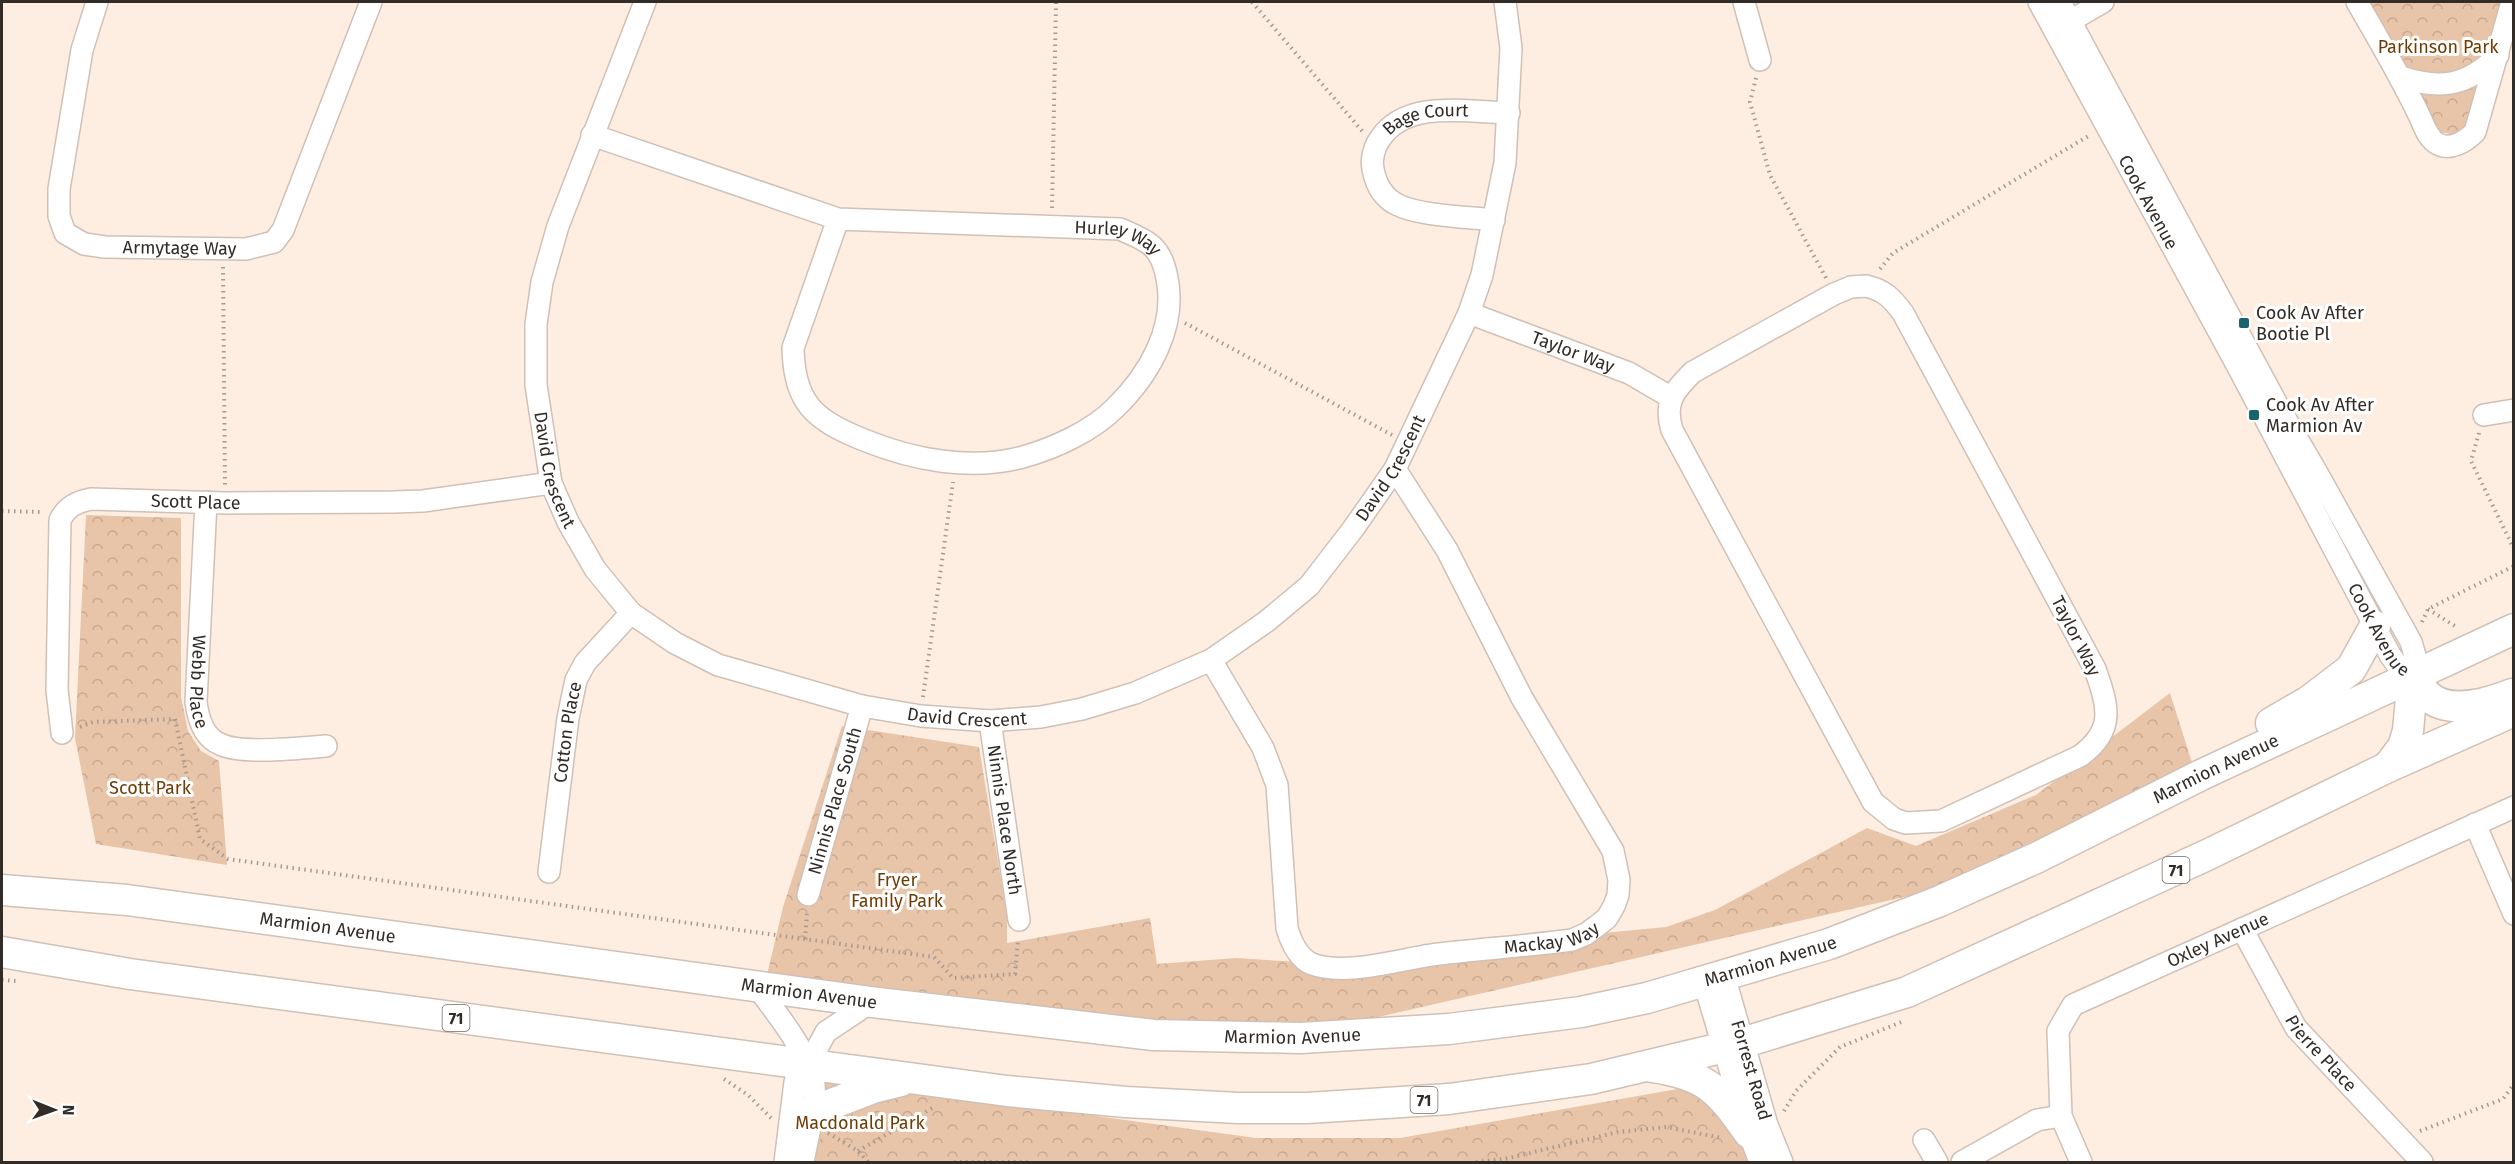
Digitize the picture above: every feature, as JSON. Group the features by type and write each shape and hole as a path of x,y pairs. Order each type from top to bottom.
{"highway":[{"path":"2201,775 2204,764 2224,747 2286,715 2351,669 2375,626"},
{"name":"Marmion Avenue","path":"2,890 127,900 871,1002 1154,1035 1301,1038 1449,1029 1581,1012 1714,979 1829,944 1940,901 2036,858 2201,775 2514,629"},
{"path":"2413,675 2428,696 2444,704 2471,706 2492,702 2514,693"},
{"path":"2388,767 2403,747 2408,730 2413,675"},
{"name":"71","path":"2,952 130,974 1007,1092 1238,1108 1307,1108 1449,1099 1591,1079 1647,1066 1733,1045 1907,992 2207,855 2388,767 2514,711"},
{"path":"1647,1066 1688,1075 1711,1085 1749,1133"},
{"path":"811,1112 873,1088 912,1079"}],"street":[{"name":"Armytage Way","path":"97,2 82,50 58,189 59,216 65,233 84,244 105,247 222,249 257,247 274,242 284,230 371,2"},
{"name":"David Crescent","path":"645,2 558,226 542,282 536,324 536,385 551,483 568,522 595,569 631,613 675,643 718,665 862,706 921,716 990,721 1041,717 1082,709 1135,693 1211,660 1267,621 1309,586 1395,469 1470,313 1482,275 1505,163 1511,48 1505,2"},
{"path":"1744,2 1760,60"},
{"name":"Cook Avenue","path":"2039,2 2063,25 2129,133 2278,406 2411,642 2416,659 2413,675 2398,666 2375,626 2237,365 2063,25 2060,2"},
{"path":"2063,25 2103,2"},
{"path":"2357,2 2401,77 2430,137 2438,145 2450,146 2460,143 2475,132 2499,55 2512,2"},
{"path":"2401,77 2423,84 2450,84 2483,71 2499,55"},
{"name":"Bage Court","path":"1494,220 1418,211 1399,206 1384,195 1376,182 1372,165 1375,146 1386,130 1402,118 1426,112 1509,113"},
{"name":"Hurley Way","path":"592,135 838,219 1120,229 1138,236 1154,248 1165,266 1170,305 1161,343 1148,367 1114,409 1054,446 1023,457 993,462 955,463 918,457 877,445 822,420 808,406 793,370 793,348 838,219"},
{"path":"1672,398 1693,372 1834,294 1851,287 1866,286"},
{"name":"Taylor Way","path":"1470,313 1629,373 1672,398 1668,415 1672,430 1873,802 1894,819 1906,823 1941,821 2080,756 2097,742 2103,733 2106,718 2101,685 2095,669 1903,313 1891,297 1880,289 1866,286"},
{"path":"2484,415 2514,410"},
{"name":"Mackay Way","path":"1211,660 1263,748 1277,785 1287,928 1292,944 1310,963 1325,967 1353,967 1440,954 1572,940 1586,934 1606,918 1618,895 1619,880 1613,851 1522,698 1447,549 1395,469"},
{"name":"Scott Place","path":"64,512 79,501 91,499 215,503 423,501 551,483"},
{"name":"Webb Place","path":"215,503 196,702 200,724 219,744 231,747 277,750 327,746"},
{"path":"62,733 57,690 60,520 64,512"},
{"name":"Cotton Place","path":"549,872 568,718 576,680 585,663 631,613"},
{"name":"Ninnis Place South","path":"808,895 862,706"},
{"name":"Ninnis Place North","path":"990,721 1019,920"},
{"name":"Oxley Avenue","path":"2081,1162 2061,1116 2058,1031 2073,1005 2514,807"},
{"path":"2475,824 2514,914"},
{"name":"Pierre Place","path":"2242,929 2296,1028 2422,1162"},
{"name":"Forrest Road","path":"1714,979 1733,1045 1749,1133 1760,1162"},
{"path":"756,986 781,1018 808,1065 814,1084 803,1162"},
{"path":"785,1162 795,1082 808,1065 826,1032 871,1002"},
{"name":"Forrest Road","path":"1733,1045 1782,1162"},
{"path":"1962,1162 2037,1120 2061,1116"},
{"path":"1924,1140 1937,1162"}],"path":[{"path":"1052,226 1056,2"},
{"path":"1252,2 1375,146"},
{"path":"1760,60 1750,102 1770,175 1834,294"},
{"path":"1866,286 1893,253 2097,131"},
{"path":"215,503 222,249"},
{"path":"1166,320 1189,324 1407,443"},
{"path":"2484,415 2471,461 2514,549"},
{"path":"921,716 955,463"},
{"path":"2,511 64,512"},
{"path":"2411,642 2420,632 2428,609 2514,566"},
{"path":"62,733 93,722 175,719 200,839 228,859 933,957 953,978 1015,974 1019,920"},
{"path":"805,939 808,895"},
{"path":"2404,1144 2422,1129 2503,1099 2514,1084"},
{"path":"868,1162 858,1151 942,1102"},
{"path":"1476,1162 1509,1158 1618,1132 1666,1128 1731,1140 1749,1133"},
{"path":"954,1162 1028,1162"}],"green space":[{"name":"Parkinson Park","path":"2361,2 2505,2 2481,63 2469,138 2440,132 2401,77"},
{"name":"Scott Park","path":"86,515 181,518 181,697 188,731 201,751 219,761 227,865 96,844 75,738"},
{"name":"Fryer Family Park","path":"2170,693 2194,769 1917,894 1286,1038 766,979 783,907 842,726 979,747 1007,916 1007,943 1150,918 1157,964 1236,958 1298,962 1666,927 1715,910 1867,828 1916,846 2036,795"},
{"name":"Macdonald Park","path":"819,1078 1256,1138 1400,1138 1723,1081 1760,1162 815,1162 819,1129"}],"place":[{"name":"Cook Av After Bootie Pl","path":"2244,323"},
{"name":"Cook Av After Marmion Av","path":"2254,415"}]}
